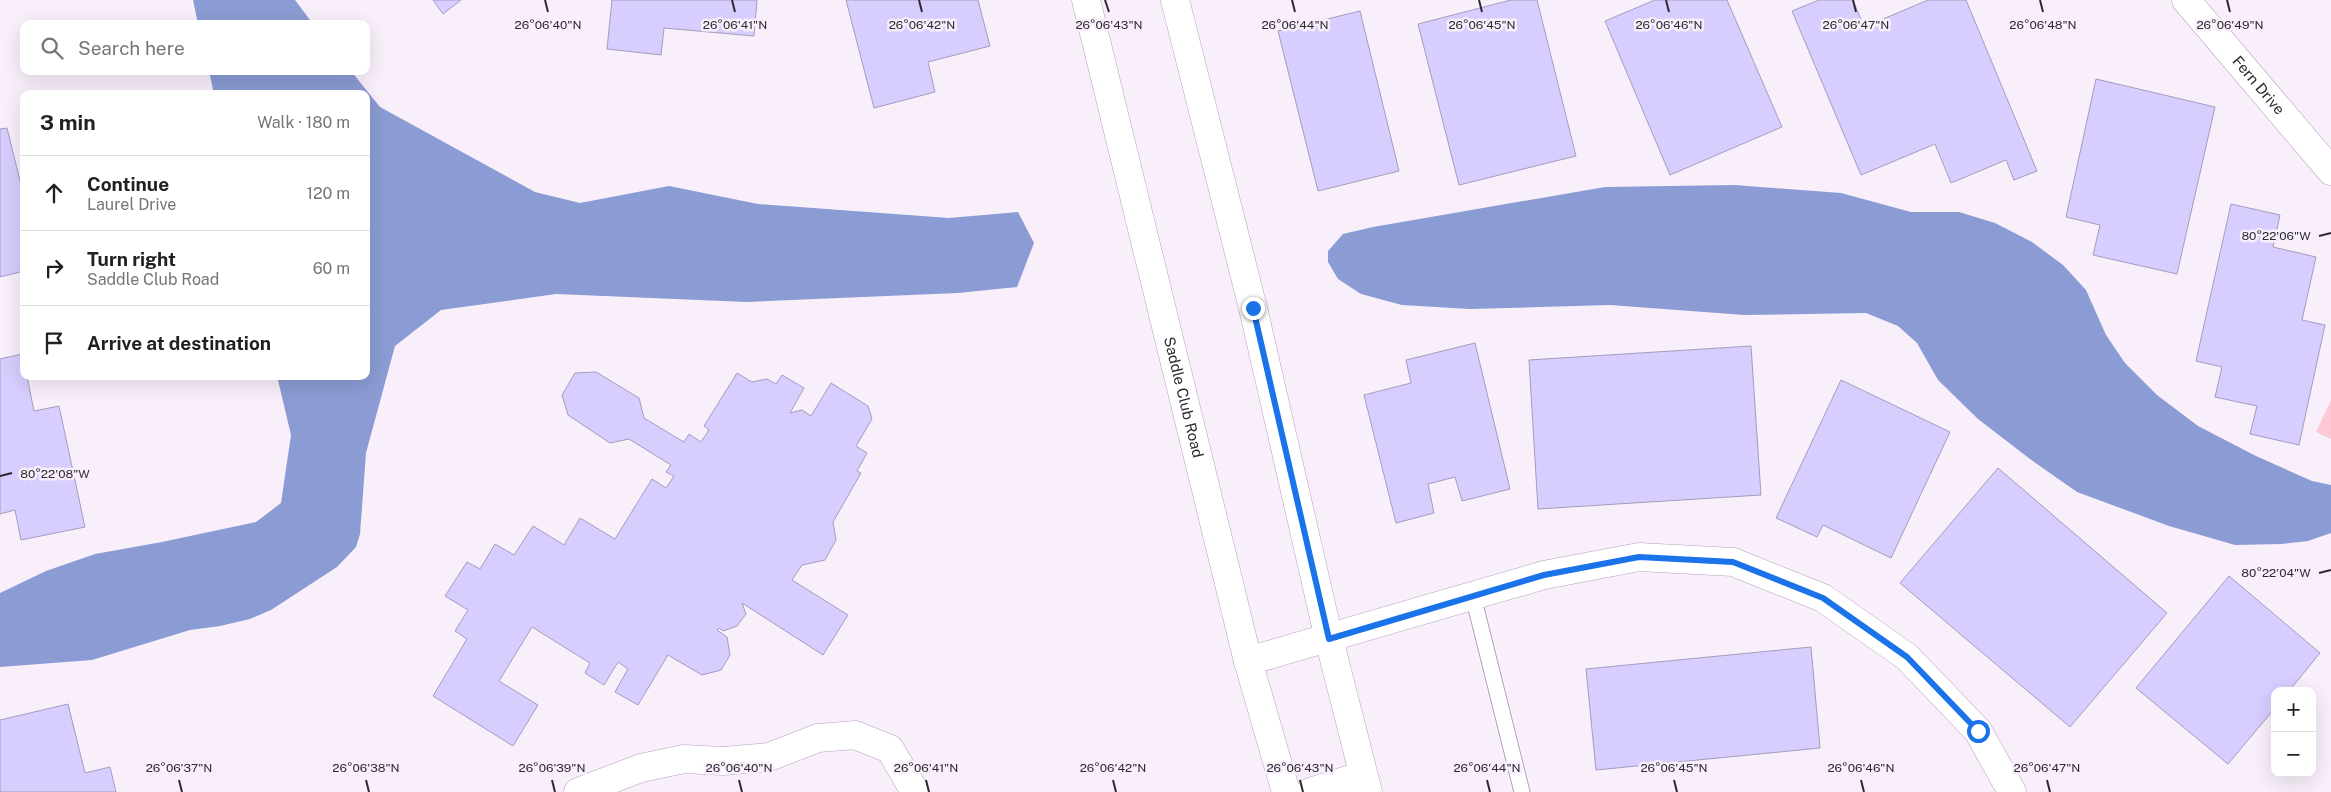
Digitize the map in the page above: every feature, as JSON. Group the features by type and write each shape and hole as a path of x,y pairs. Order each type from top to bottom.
{"street":[{"name":"Saddle Club Road","path":"1086,0 1248,661 1286,792"},
{"path":"1175,0 1253,308 1329,639 1366,783 1310,792"},
{"name":"Fern Drive","path":"2186,0 2331,172"},
{"path":"1248,661 1544,575 1639,557 1733,562 1823,598 1907,657 1978,731 2012,792"},
{"path":"578,792 641,768 684,759 722,761 769,757 818,738 855,735 890,749 915,792"}],"lane":[{"path":"1473,596 1522,792"}],"shaded area":[{"path":"2331,400 2331,439 2316,432"}],"water":[{"path":"193,0 295,0 310,20 197,20"},
{"path":"210,75 354,75 366,90 213,90"},
{"path":"370,95 380,107 535,192 580,203 669,186 758,204 949,218 1018,212 1034,243 1017,287 958,293 747,302 556,294 441,310 395,346 366,453 360,534 356,547 337,567 271,610 250,619 190,630 92,660 0,667 0,593 46,571 95,554 256,522 281,503 291,435 278,380 370,380"},
{"path":"1735,185 1841,193 1911,212 1959,212 1995,223 2032,242 2063,265 2086,290 2106,335 2125,363 2157,395 2198,426 2256,456 2312,481 2331,485 2331,533 2308,541 2282,544 2235,545 2169,526 2077,492 1978,419 1938,380 1917,343 1898,326 1866,313 1744,315 1610,305 1470,309 1402,305 1361,294 1338,279 1328,262 1328,251 1343,234 1373,227 1605,187"}],"building":[{"path":"433,0 461,0 443,14"},
{"path":"612,0 757,0 754,36 664,28 661,55 607,49"},
{"path":"846,0 978,0 990,46 928,62 935,92 874,108"},
{"path":"1511,0 1537,0 1576,156 1459,185 1418,24"},
{"path":"1655,0 1727,0 1782,127 1670,175 1605,21"},
{"path":"1819,0 1853,0 1864,27 1928,0 1966,0 2037,171 2014,180 2006,160 1951,183 1935,144 1861,175 1792,11"},
{"path":"1360,11 1399,171 1318,191 1278,31"},
{"path":"2096,79 2215,107 2177,274 2093,255 2100,225 2066,217"},
{"path":"7,128 20,181 20,272 0,277 0,129"},
{"path":"2231,204 2280,215 2273,247 2316,257 2302,320 2325,325 2299,445 2250,434 2257,406 2215,397 2222,367 2196,361"},
{"path":"1475,343 1510,489 1462,501 1455,477 1428,484 1434,513 1396,523 1364,395 1411,383 1406,360"},
{"path":"1751,346 1761,495 1538,509 1529,360"},
{"path":"20,354 20,380 28,380 34,411 59,406 85,527 21,540 15,510 0,514 0,359"},
{"path":"596,372 639,398 644,418 684,442 689,434 701,442 709,430 704,426 737,373 752,382 767,379 776,384 782,375 804,388 790,413 802,410 811,416 831,383 868,406 872,419 856,446 867,453 857,471 861,473 833,522 836,540 825,560 802,565 792,580 848,615 823,655 742,603 746,614 737,626 723,631 719,628 717,630 727,637 730,655 721,670 702,675 668,655 638,705 615,692 628,669 618,662 604,685 585,673 590,663 532,627 499,681 538,705 513,746 433,696 467,639 455,631 468,610 445,596 467,562 480,569 495,544 514,555 533,526 564,545 580,518 615,539 652,479 666,488 674,476 666,472 671,465 629,439 610,443 568,415 562,395 575,373"},
{"path":"1841,380 1950,432 1891,558 1823,525 1817,537 1776,518"},
{"path":"1998,468 2167,613 2070,727 1900,583"},
{"path":"2229,576 2320,653 2292,687 2271,687 2271,713 2228,764 2136,688"},
{"path":"1811,647 1820,748 1596,770 1586,669"},
{"path":"68,704 85,773 110,767 116,792 0,792 0,720"}],"route":[{"path":"1253,308 1329,639 1544,575 1639,557 1733,562 1823,598 1907,657 1978,731"}]}
